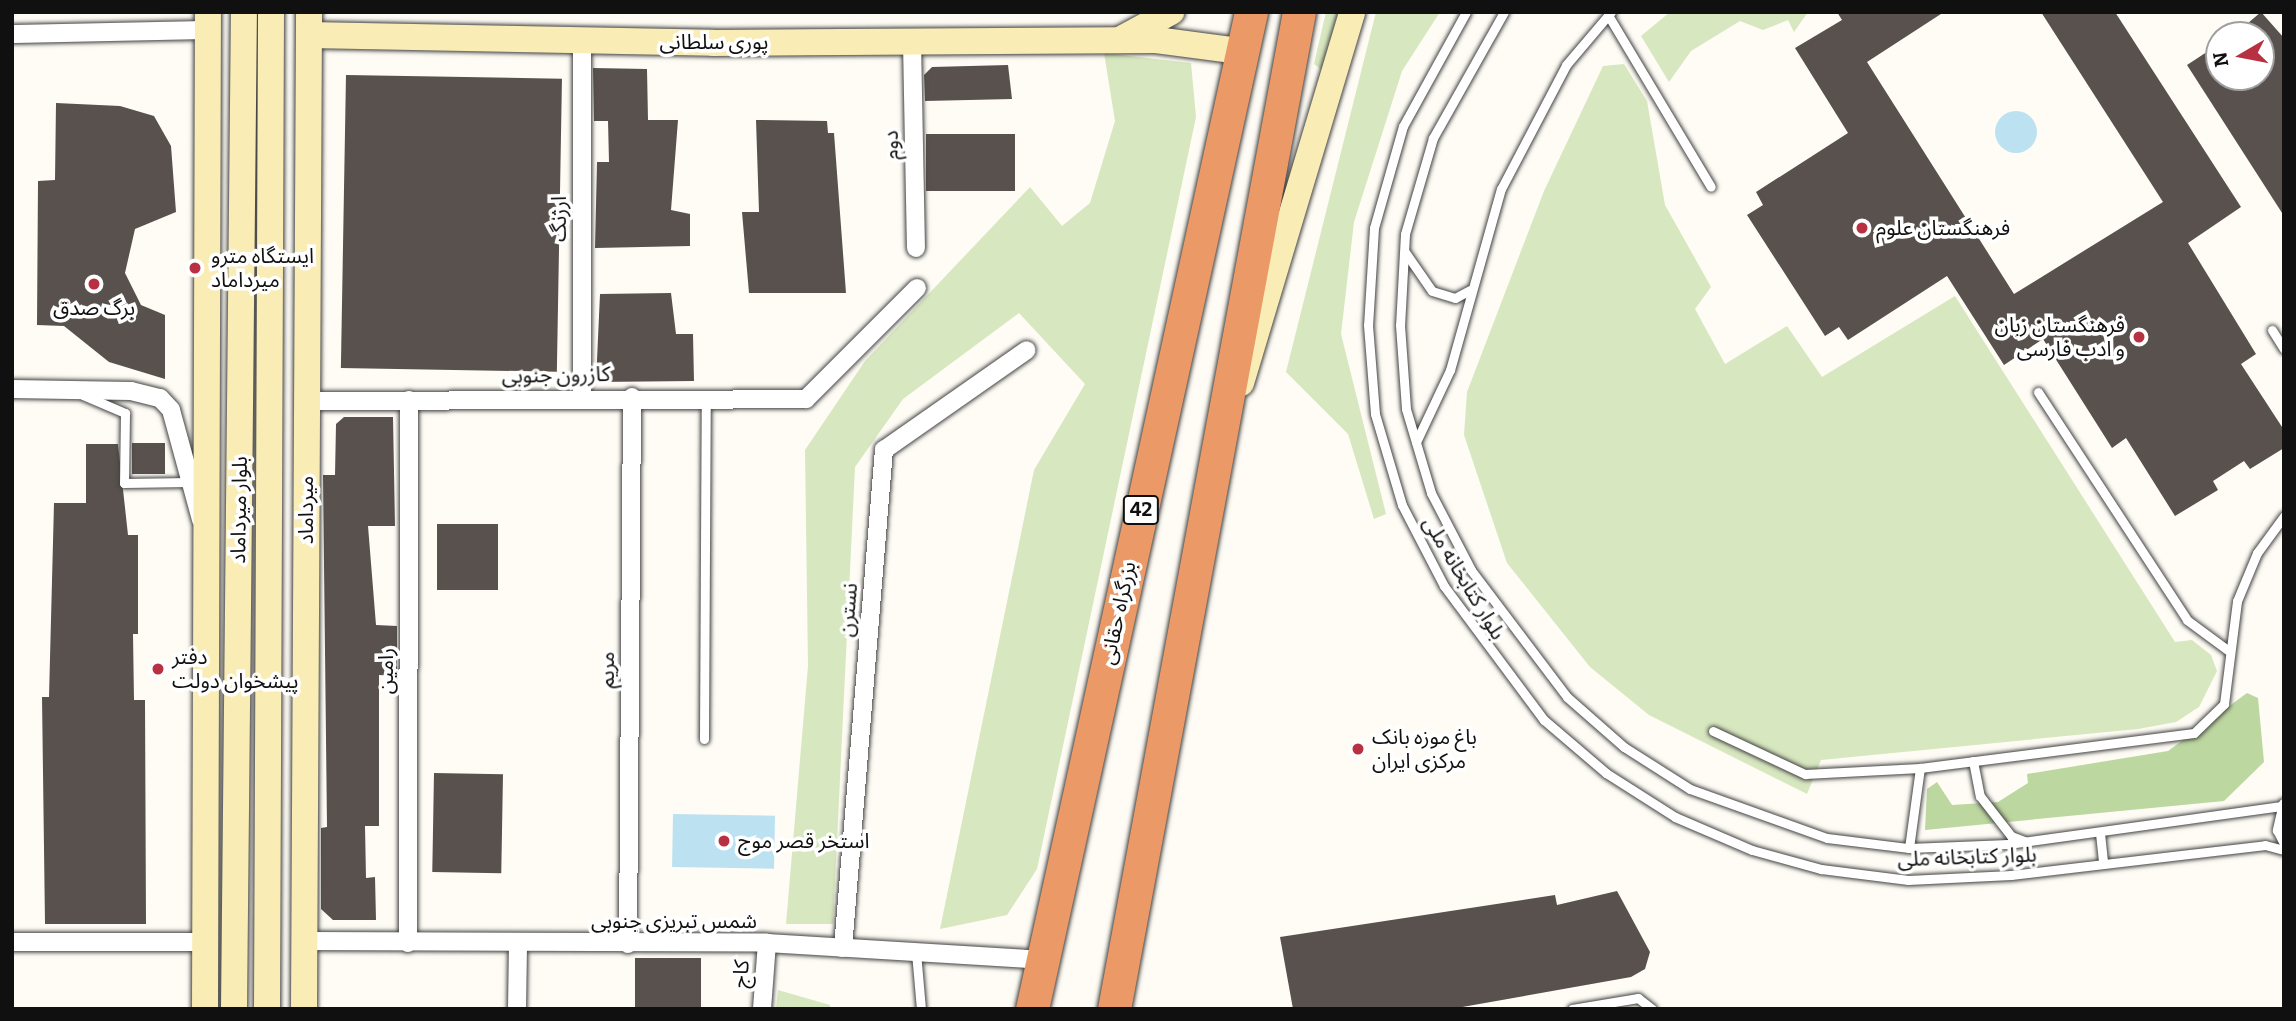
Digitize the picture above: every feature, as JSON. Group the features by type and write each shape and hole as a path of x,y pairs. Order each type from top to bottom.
{"highway":[{"name":"بزرگراه حقانی","path":"1032,1009 1240,51 1251,12"},
{"path":"1114,1009 1213,457 1299,12"}],"main road":[{"name":"بلوار میرداماد","path":"234,1009 244,12"},
{"name":"بلوار میرداماد","path":"267,1009 271,12"},
{"path":"1118,40 1171,12"},
{"path":"1213,457 1266,316 1352,12"},
{"path":"205,1009 208,21"},
{"name":"پوری سلطانی","path":"309,24 582,41 1118,40 1240,51"},
{"name":"میرداماد","path":"304,1009 309,24"},
{"path":"206,758 234,858"}],"street":[{"path":"12,33 208,21"},
{"name":"ارژنگ","path":"582,41 582,398"},
{"name":"دوم","path":"912,41 916,248"},
{"name":"کازرون جنوبی","path":"307,401 632,397 806,399 917,288"},
{"name":"نسترن","path":"844,948 884,450 1027,351"},
{"path":"12,389 131,391 160,398 172,410 189,482 207,537"},
{"name":"مریم","path":"628,944 632,397"},
{"name":"رامین","path":"408,943 410,400"},
{"name":"شمس تبریزی جنوبی","path":"304,941 767,943 1043,960"},
{"path":"12,942 206,942"},
{"name":"کاج","path":"762,1009 767,943"},
{"path":"517,1009 518,944"}],"lane":[{"name":"بلوار کتابخانه ملی","path":"1466,12 1403,126 1374,228 1368,325 1375,414 1402,505 1487,652 1544,720 1606,773 1675,817 1752,850 1821,869 1908,880 2103,864 2265,845 2284,847"},
{"name":"بلوار کتابخانه ملی","path":"1504,12 1433,138 1404,251 1399,325 1406,409 1432,493 1513,633 1567,698 1624,747 1690,789 1762,820 1827,838 1909,848 2026,842 2283,804"},
{"path":"1416,442 1450,370 1470,289 1501,189 1543,104 1610,14 1711,187"},
{"path":"1404,251 1432,291 1455,298 1470,289"},
{"path":"2272,330 2284,349"},
{"path":"72,390 125,413 124,483 189,482"},
{"path":"2038,392 2187,620 2229,651"},
{"path":"704,739 706,398"},
{"path":"1713,731 1805,774 1920,768 2194,733 2224,704 2229,651 2246,574 2284,516"},
{"path":"1973,761 1980,796 2011,836 2026,842"},
{"path":"1909,848 1920,768"},
{"path":"2283,804 2277,830 2284,847"},
{"path":"2100,833 2103,864"},
{"path":"916,952 921,1009"},
{"path":"1572,1009 1638,998 1652,1009"}],"green space":[{"path":"1326,12 1340,12 1326,73 1314,64"},
{"path":"1376,12 1440,12 1402,71 1354,222 1341,334 1386,514 1374,519 1348,434 1286,372"},
{"path":"1670,12 1808,12 1794,32 1788,20 1763,30 1740,21 1691,51 1669,82 1641,36"},
{"path":"1104,53 1191,63 1196,117 1037,869 1007,915 940,929 1034,470 1085,384 1019,313 903,399 855,467 833,924 786,924 808,666 805,450 865,361 1030,187 1062,226 1090,203 1115,121"},
{"path":"1624,64 1647,101 1665,205 1711,287 1695,309 1725,364 1787,326 1822,377 1955,296 2175,642 2192,640 2211,655 2217,671 2199,707 2176,722 2138,729 1821,760 1807,794 1649,715 1590,667 1507,563 1464,435 1467,392 1544,191 1603,66"},
{"path":"2247,693 2258,698 2264,762 2224,801 1925,830 1927,789 1937,782 1952,805 1998,802 2028,783 2027,774 2168,751"},
{"path":"778,990 830,1005 830,1009 776,1009"}],"water":[{"path":"2016,111 2031,117 2037,132 2031,147 2016,153 2001,147 1995,132 2001,117"},
{"name":"استخر قصر موج","path":"673,814 775,816 774,869 672,867"}],"building":[{"path":"1837,12 1944,12 1867,62 2014,294 2163,202 2041,12 2115,12 2241,207 2188,243 2256,354 2241,364 2284,430 2284,448 2250,469 2244,461 2213,481 2218,490 2175,516 2126,438 2112,448 2043,339 2004,365 1947,276 1848,340 1839,327 1825,336 1747,215 1763,205 1756,192 1848,133 1795,48 1842,20"},
{"path":"2261,12 2269,21 2250,21"},
{"path":"2275,28 2284,38 2284,216 2187,65 2205,53 2205,91 2275,91"},
{"path":"1008,65 1012,99 925,101 924,75 932,67"},
{"path":"593,68 647,69 648,120 678,120 671,210 690,214 690,246 595,248 597,162 609,162 608,121 594,121"},
{"path":"346,75 562,79 557,372 341,368"},
{"path":"56,103 120,106 154,116 171,146 176,212 135,229 125,273 141,305 165,315 165,379 109,362 64,326 37,325 38,181 55,180"},
{"path":"756,120 827,121 828,133 834,133 846,293 749,293 742,212 759,212"},
{"path":"926,134 1015,134 1015,191 926,191"},
{"path":"671,293 676,334 693,334 694,381 596,382 600,294"},
{"path":"344,417 393,417 395,526 368,526 376,625 397,626 397,676 379,675 379,826 365,826 366,878 375,877 376,920 333,920 321,909 321,828 327,827 323,475 335,475 336,424"},
{"path":"132,443 165,443 165,474 132,474"},
{"path":"86,444 118,444 128,535 138,535 138,634 133,634 134,700 145,700 146,924 45,924 42,697 49,697 54,503 86,503"},
{"path":"437,524 498,524 498,590 437,590"},
{"path":"434,773 503,774 501,873 432,872"},
{"path":"1617,891 1650,952 1645,969 1631,977 1451,1009 1293,1009 1280,937 1555,895 1557,905"},
{"path":"635,958 701,958 701,1008 635,1008"}],"place":[{"name":"فرهنگستان علوم","path":"1862,228"},
{"name":"ایستگاه مترو میرداماد","path":"195,268"},
{"name":"برگ صدق","path":"94,284"},
{"name":"فرهنگستان زبان و ادب فارسی","path":"2139,337"},
{"name":"دفتر پیشخوان دولت","path":"158,669"},
{"name":"باغ موزه بانک مرکزی ایران","path":"1358,749"},
{"name":"استخر قصر موج","path":"724,841"}]}
